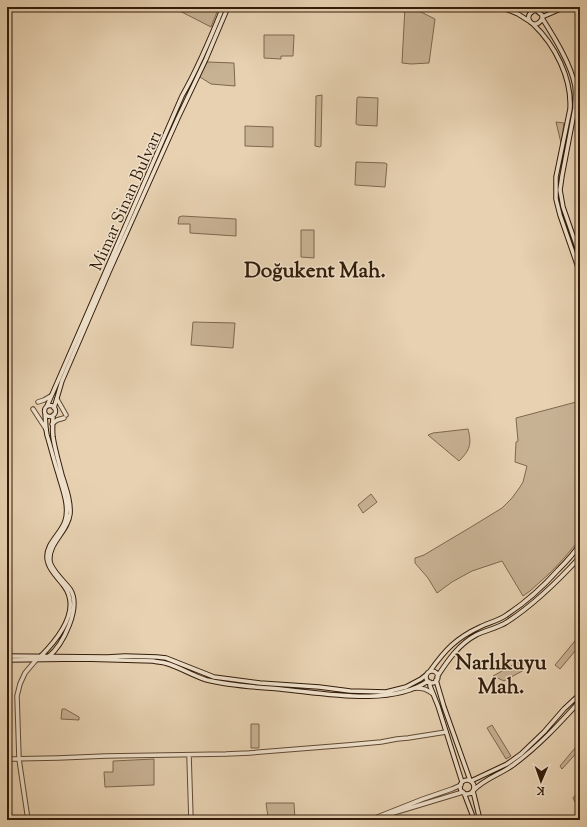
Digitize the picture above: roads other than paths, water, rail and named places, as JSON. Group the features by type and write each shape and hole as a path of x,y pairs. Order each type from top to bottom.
{"main road":[{"name":"Mimar Sinan Bulvarı","path":"47,406 182,96 202,57 223,7"},
{"name":"Mimar Sinan Bulvarı","path":"54,408 62,381 108,272 206,59 228,7"},
{"path":"501,7 537,24 542,18 565,7"},
{"path":"519,7 541,13 542,18 566,60 575,84 575,108 560,190 563,207 580,256"},
{"path":"548,7 529,14 531,22 550,43 565,72 571,99 556,177 556,198 560,215 580,273"},
{"path":"38,402 52,396"},
{"path":"52,424 65,417 57,399"},
{"path":"28,820 19,759 17,696 25,673 54,642 68,618 71,605 68,593 47,562 48,550 64,525 67,511 64,494 46,429 45,409 47,406 51,406 55,411 52,424 53,436 69,498 70,515 67,525 52,550 50,561 51,565 73,594 74,607 72,618 67,630 56,648 49,657 44,660"},
{"path":"34,408 46,429"},
{"path":"45,413 48,416 53,415"},
{"path":"7,656 157,657 166,658 214,677 260,684 320,687 350,691 386,692 406,687 421,679 430,671 453,643 478,627 503,617 533,596 576,551 580,544"},
{"path":"7,660 125,660 165,662 206,680 228,684 339,696 376,697 388,695 407,691 429,682 434,682 457,649 465,642 476,635 506,623 534,603 549,590 580,557"},
{"path":"430,671 435,672 444,708 470,781 474,784 473,790 480,820"},
{"path":"426,675 426,679 429,682 438,706 461,784 461,789 464,793 473,820"},
{"path":"414,688 428,689 434,695"},
{"path":"371,820 424,799 452,790 465,780 470,781 506,764 522,754 539,738 564,709 580,694"},
{"path":"371,820 464,793 469,794 478,786 504,771 530,753 580,701"},
{"path":"7,759 226,754 341,746 381,742 446,732"},
{"path":"189,755 191,820"},
{"path":"572,820 580,816"}],"district":[{"name":"Doğukent Mah.","path":"315,272"},
{"name":"Narlıkuyu Mah.","path":"501,676"}]}
